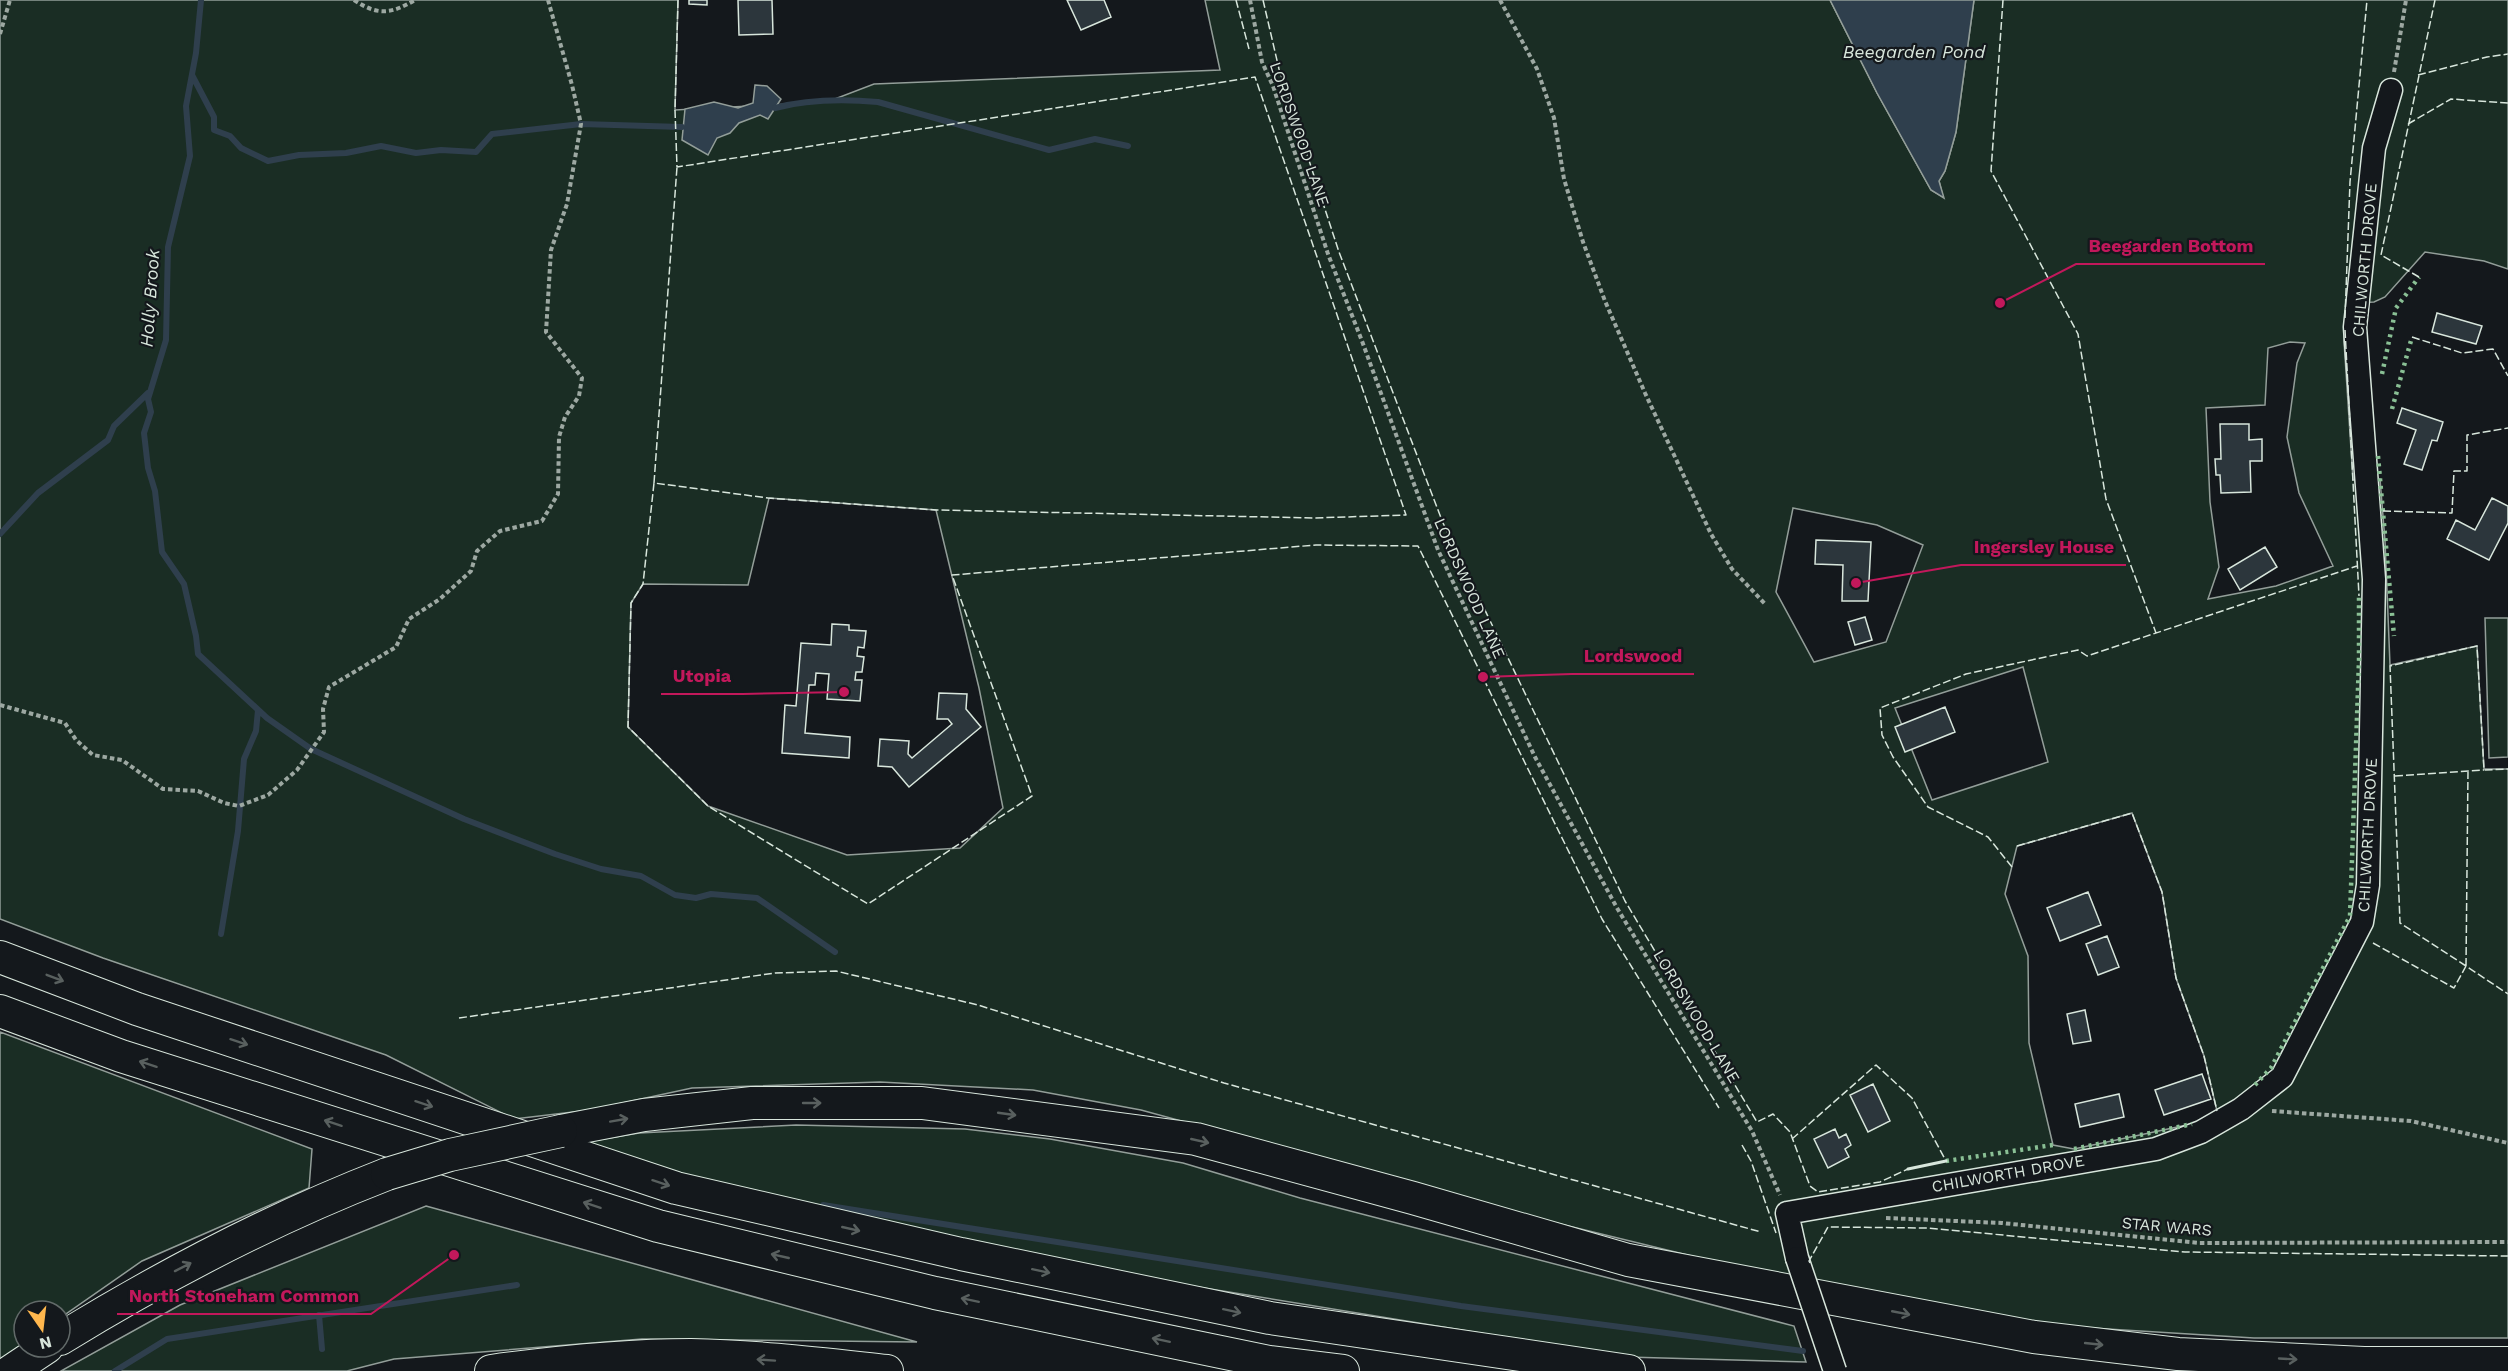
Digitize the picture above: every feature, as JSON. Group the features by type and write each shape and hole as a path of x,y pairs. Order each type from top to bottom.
{"highway":[{"path":"0,957 137,1009 676,1188 961,1254 1270,1318 1629,1371"},
{"path":"0,1011 121,1056 658,1226 935,1293 1269,1362 1343,1371"},
{"path":"72,1332 183,1266 325,1198 387,1174 450,1155 644,1115 752,1103 922,1103 1196,1139 1628,1260 2034,1337 2201,1355 2364,1363 2508,1363"},
{"path":"491,1371 564,1361 691,1355 788,1361 887,1371"},
{"path":"11,1371 29,1359"}],"street":[{"name":"CHILWORTH DROVE","path":"1787,1213 2156,1149 2201,1132 2241,1109 2282,1077 2362,922 2368,885 2374,579 2355,327 2374,148 2391,90"},
{"path":"1787,1213 1797,1258 1835,1371"}],"path":[{"path":"0,34 10,0"},
{"path":"354,0 368,9 395,12 416,0"},
{"path":"0,705 65,723 76,740 93,755 122,760 163,789 198,791 224,803 239,806 268,795 297,770 324,732 322,709 329,687 396,647 409,619 440,599 471,571 477,551 500,531 542,521 558,494 559,436 565,417 579,396 582,378 546,332 551,250 567,204 581,124 548,0"},
{"name":"LORDSWOOD LANE","path":"1250,0 1262,62 1273,86 1328,254 1438,550 1535,757 1617,908 1752,1131 1787,1213"},
{"path":"1500,0 1537,69 1554,118 1564,179 1583,242 1605,301 1645,393 1711,534 1732,568 1766,605"},
{"path":"2391,90 2406,0"},
{"path":"2241,1109 2411,1121 2508,1143"},
{"name":"STAR WARS","path":"1877,1218 2002,1223 2199,1243 2508,1242"}],"green space":[{"path":"0,0 678,0 675,110 827,102 874,84 1220,70 1205,0 1830,0 1877,93 1931,190 1943,197 1939,181 1945,171 1956,132 1974,0 2508,0 2508,269 2484,261 2425,252 2385,297 2374,302 2346,303 2344,341 2353,480 2380,479 2390,665 2477,646 2484,769 2508,769 2508,1338 2254,1338 2075,1327 1887,1299 1786,1279 1548,1221 1141,1110 1033,1090 880,1082 692,1088 590,1110 514,1119 386,1055 103,958 0,919","holes":["2290,342 2305,343 2297,363 2287,437 2299,493 2333,566 2276,586 2208,599 2219,567 2210,502 2206,408 2265,405 2268,348","769,498 936,510 979,688 1003,808 960,848 847,855 708,806 628,727 631,603 643,584 748,585","1793,508 1877,525 1923,545 1886,642 1814,662 1776,592","2023,667 2048,762 1932,800 1895,708","2132,813 2162,892 2176,978 2204,1056 2217,1111 2196,1123 2074,1149 2053,1145 2029,1043 2028,956 2005,894 2017,846"]},
{"path":"2485,618 2508,618 2508,757 2489,758"},
{"path":"0,1032 312,1149 309,1188 142,1261 72,1310 72,1299 12,1299 12,1352 0,1360"},
{"path":"796,1125 965,1129 1050,1139 1183,1163 1300,1198 1794,1326 1806,1362 1627,1357 1118,1274 770,1200 580,1143 639,1133"},
{"path":"426,1206 917,1342 642,1339 394,1359 347,1371 61,1371 180,1305"}],"water":[{"name":"Beegarden Pond","path":"1830,0 1974,0 1956,132 1945,171 1939,181 1944,198 1931,190 1877,93"},
{"path":"755,85 767,86 781,99 768,119 760,115 739,123 730,133 717,138 708,155 682,140 685,109 714,102 738,108 753,103"}],"building":[{"path":"689,0 707,0 707,5 689,4"},
{"path":"738,0 772,0 773,34 739,35"},
{"path":"1067,0 1104,0 1111,17 1081,30"},
{"path":"2437,313 2482,326 2476,344 2432,332"},
{"path":"2402,408 2443,422 2437,441 2432,440 2422,470 2404,464 2416,430 2397,423"},
{"path":"2220,424 2249,424 2249,440 2262,439 2262,461 2250,461 2251,492 2221,493 2220,475 2216,475 2215,459 2221,459"},
{"path":"2492,498 2508,506 2508,523 2489,560 2447,539 2456,520 2475,530"},
{"path":"1816,540 1871,542 1868,601 1842,601 1843,565 1815,564"},
{"path":"2265,547 2277,567 2240,590 2228,569"},
{"path":"1865,617 1872,640 1855,645 1848,622"},
{"path":"832,624 849,625 849,630 866,631 864,648 858,647 857,656 864,657 862,672 856,672 855,680 862,680 860,701 827,699 829,674 816,673 815,685 809,685 805,733 850,737 849,758 782,753 785,705 796,706 801,643 831,645"},
{"path":"939,693 967,694 966,709 981,727 909,787 892,767 878,766 880,739 909,741 908,754 912,758 952,724 948,719 937,719"},
{"path":"1945,707 1955,732 1905,752 1895,727"},
{"path":"2088,892 2101,925 2060,941 2047,908"},
{"path":"2107,936 2119,967 2098,975 2086,944"},
{"path":"2085,1010 2091,1041 2073,1044 2067,1014"},
{"path":"2202,1074 2211,1099 2164,1115 2155,1090"},
{"path":"1873,1084 1890,1121 1868,1132 1850,1095"},
{"path":"2119,1094 2124,1117 2080,1127 2075,1104"},
{"path":"1835,1129 1839,1138 1846,1134 1851,1145 1845,1149 1849,1157 1828,1168 1814,1139"}],"waterway":[{"path":"201,0 196,53 186,106 190,156 168,247 166,340 148,399 151,412 144,433 148,468 155,491 162,552 184,584 198,654 267,718 311,749 464,819 601,869 641,876 675,895 696,898 711,894 757,898 835,952"},
{"path":"192,75 214,117 214,130 230,136 241,148 268,161 299,155 346,153 381,146 416,153 441,150 476,152 492,134 581,124 682,127"},
{"path":"775,108 826,100 878,102 1049,150 1095,139 1128,146"},
{"name":"Holly Brook","path":"0,534 38,493 108,440 114,426 148,393"},
{"path":"221,934 238,831 244,759 256,731 258,710"},
{"path":"823,1205 1461,1306 1803,1351"},
{"name":"Holly Brook","path":"115,1371 167,1339 517,1285"},
{"path":"319,1315 322,1349"}],"hedge":[{"path":"2382,374 2396,308 2419,277"},
{"path":"2392,409 2412,337"},
{"path":"2378,456 2394,636"},
{"path":"2255,1085 2271,1068 2350,916 2359,596"},
{"path":"2074,1149 2192,1124"},
{"path":"1946,1161 2053,1145"}],"fence":[{"path":"678,0 675,110 677,167 1255,77 1406,515 1314,518 936,510 768,498 654,483 643,584 631,603 628,727 708,806 868,904 1032,796 952,575 1316,545 1418,546 1602,919 1719,1108"},
{"path":"1236,0 1249,49"},
{"path":"1263,0 1279,69 1339,252 1443,523 1625,901 1757,1122 1773,1114 1790,1132 1810,1186 1818,1192 1880,1182 1908,1169"},
{"path":"2003,0 1991,171 2078,334 2106,499 2156,633"},
{"path":"2345,318 2350,182 2367,0"},
{"path":"2419,277 2381,255 2435,0"},
{"path":"2418,75 2487,57 2508,54"},
{"path":"2408,124 2451,99 2508,103"},
{"path":"654,483 677,167"},
{"path":"2345,330 2359,596"},
{"path":"2412,337 2462,353 2493,349 2508,376"},
{"path":"2383,511 2452,513 2454,471 2467,471 2467,435 2508,428"},
{"path":"2012,867 1988,837 1928,807 1893,757 1882,735 1880,708 1966,674 2078,650 2087,656 2357,566"},
{"path":"2466,966 2400,923 2390,666 2477,646 2484,770 2508,769"},
{"path":"2395,776 2484,770"},
{"path":"2466,966 2468,771"},
{"path":"2017,846 2132,813 2162,892 2176,978 2204,1056 2217,1111"},
{"path":"2373,943 2454,988 2466,966 2508,994"},
{"path":"459,1018 775,973 836,971 978,1005 1224,1083 1761,1232"},
{"path":"1792,1139 1876,1065 1912,1098 1946,1161"},
{"path":"1742,1145 1751,1161 1776,1233"},
{"path":"1810,1263 1828,1227 1927,1228 2185,1252 2508,1256"}],"wall":[{"path":"1908,1169 1946,1161"}],"place":[{"name":"Beegarden Bottom","path":"2000,303"},
{"name":"Ingersley House","path":"1856,583"},
{"name":"Lordswood","path":"1483,677"},
{"name":"Utopia","path":"844,692"},
{"name":"North Stoneham Common","path":"454,1255"}]}
